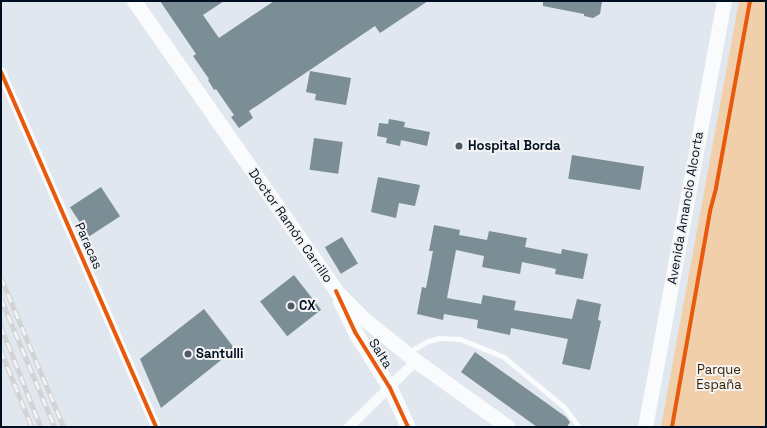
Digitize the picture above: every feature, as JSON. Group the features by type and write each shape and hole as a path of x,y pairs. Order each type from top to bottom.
{"main road":[{"name":"Doctor Ramón Carrillo","path":"134,1 336,291 363,318 412,357 508,427"},
{"name":"Avenida Amancio Alcorta","path":"646,423 724,1"},
{"name":"Salta","path":"336,291 355,332 390,388 408,427"}],"street":[{"name":"Paracas","path":"1,72 156,427"},
{"path":"349,427 390,388 412,357"}],"lane":[{"path":"412,357 428,341 439,338 460,339 504,357 564,407 579,427"}],"green space":[{"name":"Parque España","path":"739,1 766,1 766,427 661,427"}],"building":[{"path":"160,1 224,1 203,15 219,38 274,1 428,1 380,33 375,26 249,111 253,118 239,128 231,117 234,115 216,89 214,90 208,80 209,79 193,56 196,54"},
{"path":"543,1 602,1 600,14 593,18 584,16 584,14 543,6"},
{"path":"310,71 351,78 346,105 315,100 316,94 306,92"},
{"path":"389,119 405,122 404,127 430,132 427,146 401,140 400,146 386,143 387,138 377,136 379,123 388,124"},
{"path":"314,138 343,142 338,174 310,170"},
{"path":"572,155 644,166 640,190 568,179"},
{"path":"378,177 420,185 415,206 399,203 396,218 371,212"},
{"path":"101,187 120,216 89,237 70,207"},
{"path":"434,225 460,230 459,235 487,240 489,231 527,238 525,247 561,254 562,249 588,254 583,279 555,274 556,269 522,262 520,274 482,267 484,256 456,250 447,298 481,304 483,295 516,301 514,310 572,319 577,299 601,304 598,320 601,321 590,370 562,364 568,339 511,328 510,335 477,328 478,320 444,314 443,320 417,314 422,287 426,288 433,251 429,251"},
{"path":"342,237 358,264 341,274 325,247"},
{"name":"CX","path":"294,275 321,310 287,336 260,301"},
{"name":"Santulli","path":"204,309 235,349 161,408 140,359"},
{"path":"475,352 566,417 570,422 567,427 537,427 461,372"}],"railway":[{"path":"1,277 64,427"},
{"path":"1,298 55,427"},
{"path":"1,326 41,427"},
{"path":"1,350 32,427"}],"cycle path":[{"path":"672,427 710,211 716,188 750,1"},
{"path":"1,72 156,427"},
{"path":"336,291 355,332 390,388 408,427"}],"place":[{"name":"Hospital Borda","path":"459,146"},
{"name":"CX","path":"291,306"},
{"name":"Santulli","path":"188,354"}]}
